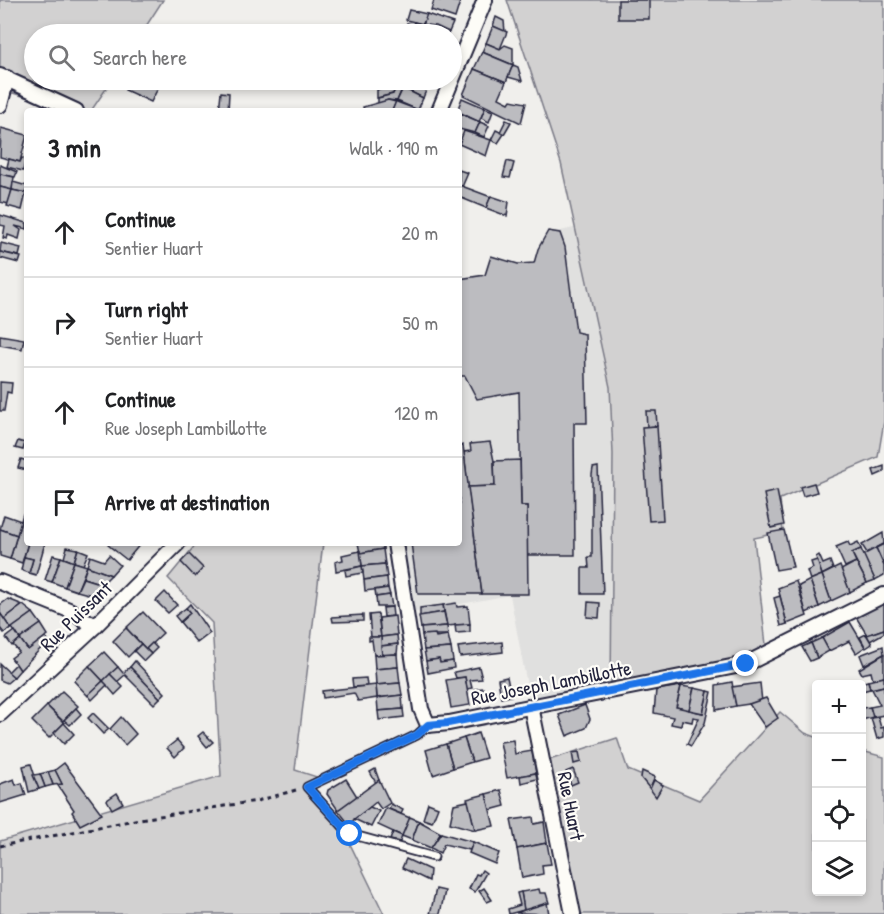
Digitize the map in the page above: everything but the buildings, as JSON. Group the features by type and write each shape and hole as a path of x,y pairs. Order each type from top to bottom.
{"street":[{"path":"462,56 485,0"},
{"path":"0,105 3,77 24,87"},
{"path":"31,90 70,108"},
{"path":"440,108 448,90"},
{"name":"Rue Puissant","path":"0,714 95,627 175,546"},
{"path":"395,546 421,709 428,725"},
{"path":"0,582 69,610 95,627"},
{"name":"Rue Joseph Lambillotte","path":"428,725 448,723 746,664 884,595"},
{"name":"Rue Huart","path":"531,706 573,914"}],"lane":[{"path":"428,725 417,735 307,787 350,834 434,856"}],"path":[{"path":"0,846 140,819 257,801 307,787"}],"shaded area":[{"path":"0,0 163,0 147,24 24,24 24,90 105,90 93,108 60,108 0,89"},
{"path":"507,0 884,0 884,421 878,457 780,499 783,532 754,538 767,654 611,690 613,454 610,387 561,163"},
{"path":"578,227 610,387 619,580 611,690 531,706 510,595 406,614 398,546 462,546 462,281 546,264 556,232"},
{"path":"195,546 323,546 295,770 323,779 307,786 349,842 384,914 0,914 0,841 221,776 212,623 168,578"},
{"path":"780,712 805,733 812,736 812,896 866,896 866,752 884,757 884,914 573,914 543,762 617,738 628,770 699,800"}],"route":[{"path":"350,834 307,787 417,735 428,725 448,723 746,664"}]}
